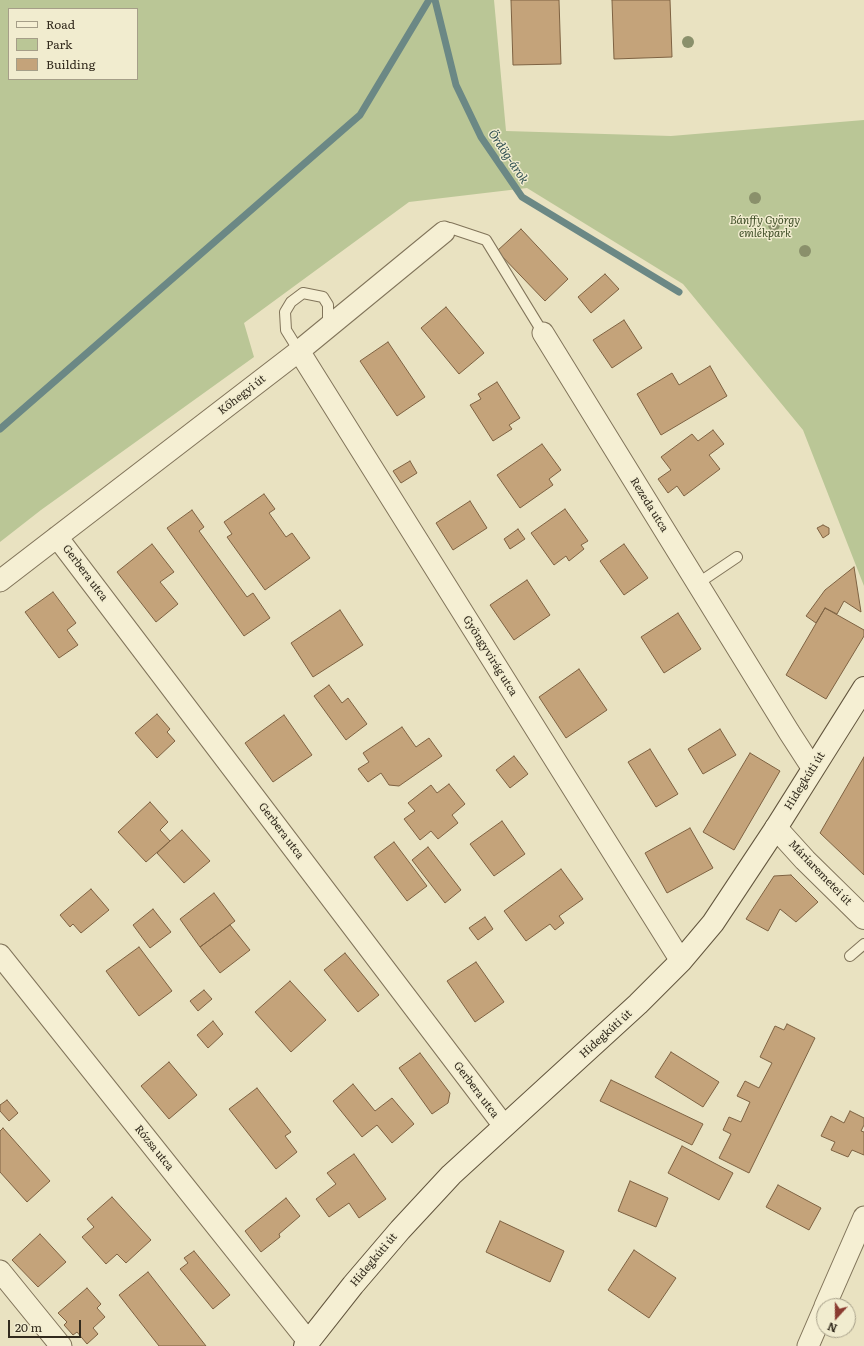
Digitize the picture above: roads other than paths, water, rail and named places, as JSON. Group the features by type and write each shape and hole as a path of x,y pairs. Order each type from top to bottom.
{"main road":[{"name":"Hidegkúti út","path":"307,1344 353,1285 400,1230 451,1175 682,962 713,923 776,828 864,688"},
{"name":"Máriaremetei út","path":"776,828 805,860 864,918"}],"street":[{"name":"Kőhegyi út","path":"0,581 299,351 444,232"},
{"name":"Rezeda utca","path":"543,333 697,584 813,769"},
{"name":"Gyöngyvirág utca","path":"299,351 682,962"},
{"name":"Gerbera utca","path":"57,537 504,1126"},
{"name":"Rózsa utca","path":"0,955 307,1344"},
{"path":"829,1298 864,1217"},
{"path":"0,1271 61,1346"},
{"path":"808,1346 816,1328"}],"lane":[{"name":"Kőhegyi út","path":"444,232 450,228 486,240"},
{"name":"Rezeda utca","path":"486,240 543,333"},
{"path":"299,351 286,330 285,312 291,302 303,293 323,297 328,305 328,319 324,330"},
{"path":"697,584 736,557"},
{"path":"850,956 864,944"}],"waterway":[{"path":"0,429 360,115 429,0"},
{"name":"Ördög-árok","path":"435,0 456,85 481,137 522,197 679,292"}],"park label":[{"name":"Bánffy György emlékpark","path":"765,227"}]}
